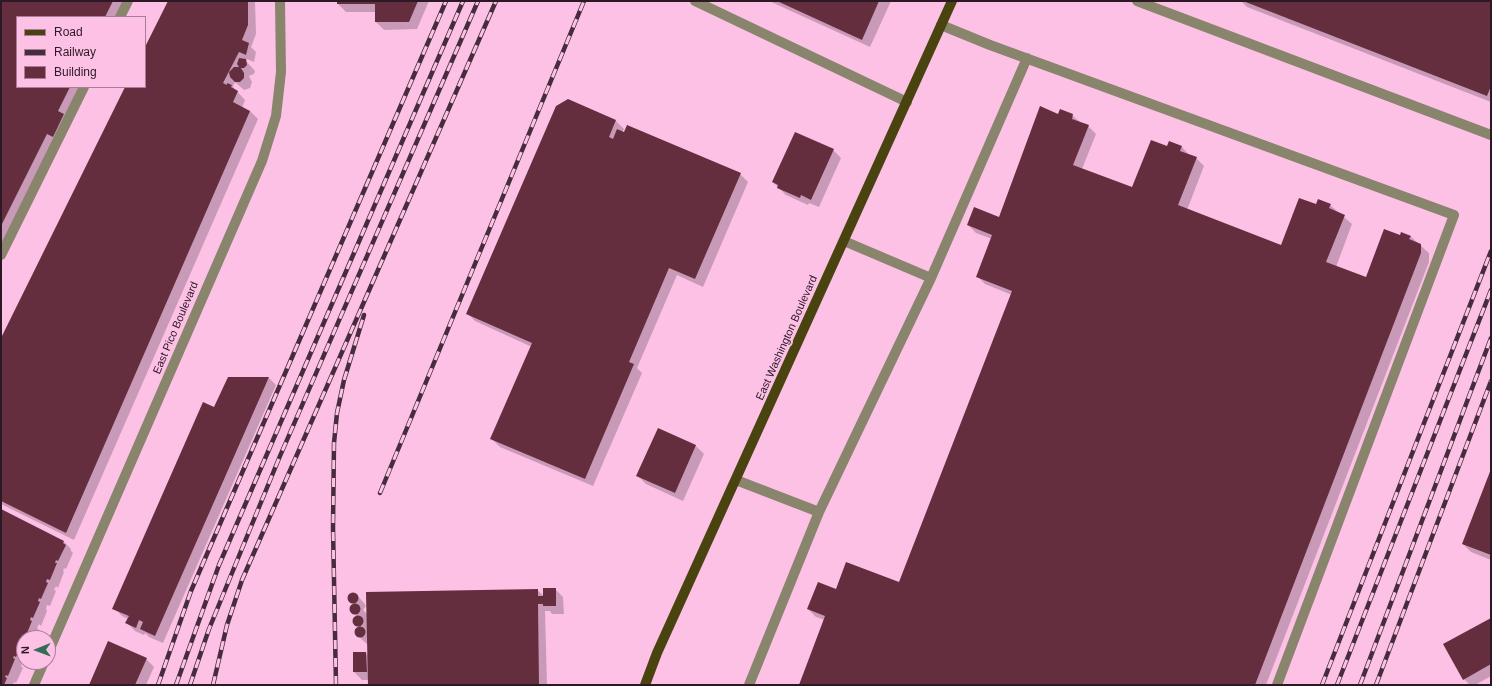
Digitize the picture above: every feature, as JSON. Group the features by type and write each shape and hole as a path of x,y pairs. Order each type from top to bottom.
{"main road":[{"name":"East Washington Boulevard","path":"645,685 657,653 952,1"}],"street":[{"path":"120,16 128,1"},
{"name":"East Pico Boulevard","path":"56,635 262,161 276,116 280,72 280,1"},
{"path":"695,1 907,102"},
{"path":"1137,1 1491,136"},
{"path":"941,25 990,45 1454,215 1277,685"},
{"path":"749,685 819,512 931,278 1027,58"},
{"path":"1,255 84,88"},
{"path":"844,241 931,278"},
{"path":"736,480 819,512"},
{"path":"34,685 41,670"}],"building":[{"path":"1,1 113,1 106,16 16,16 16,88 70,88 58,111 64,114 53,137 47,134 1,226"},
{"path":"168,1 248,1 248,25 242,40 249,43 246,55 239,52 223,83 232,85 231,87 238,91 233,102 250,111 66,533 1,501 1,338 125,88 146,88 146,45"},
{"path":"337,1 418,1 409,22 375,22 375,4 337,4"},
{"path":"777,1 879,1 862,40"},
{"path":"1243,1 1491,1 1491,86 1487,96"},
{"path":"239,58 246,59 247,65 244,68 241,68 244,73 244,78 240,82 235,82 230,77 229,72 234,67 239,67 237,64"},
{"path":"568,99 616,120 609,137 613,139 617,129 624,132 627,125 741,173 695,279 669,268 629,362 634,364 585,479 490,439 532,343 466,314 556,106"},
{"path":"1040,106 1058,114 1060,109 1073,114 1072,119 1089,125 1073,165 1132,187 1151,140 1167,146 1169,141 1182,146 1180,151 1197,157 1178,205 1281,245 1299,198 1316,204 1318,199 1331,204 1329,208 1345,215 1326,262 1366,277 1384,229 1400,235 1401,232 1411,236 1409,239 1421,244 1421,253 1255,685 799,685 825,616 807,609 818,582 836,589 846,562 899,582 1012,291 976,277 992,235 967,225 974,207 999,217"},
{"path":"795,132 834,149 811,200 801,195 800,198 777,188 778,185 772,182"},
{"path":"228,377 269,377 155,636 140,629 143,622 139,620 136,628 125,623 129,616 112,609 203,402 214,407"},
{"path":"658,428 696,445 675,493 636,476"},
{"path":"1491,469 1491,555 1462,544"},
{"path":"1,509 64,541 63,543 66,545 58,561 56,560 55,563 57,563 50,580 47,579 46,582 48,583 41,599 39,598 38,601 40,602 33,618 31,617 30,620 32,621 28,630 16,630 16,657 14,656 13,658 15,659 8,676 6,675 5,677 7,678 4,685 1,685"},
{"path":"543,588 556,588 556,606 543,606 543,604 538,604 539,685 368,685 366,592 538,589 538,596 543,596"},
{"path":"351,593 355,593 357,594 357,602 351,603 348,600 348,596"},
{"path":"355,603 359,605 361,609 359,613 355,615 351,613 349,609 351,605"},
{"path":"356,616 360,616 362,617 362,625 356,626 353,623 353,619"},
{"path":"1491,618 1491,664 1463,680 1443,644"},
{"path":"360,626 364,628 366,632 364,636 360,638 356,636 354,632 356,628"},
{"path":"108,641 147,658 135,685 89,685"},
{"path":"353,652 366,652 367,672 353,672"}],"railway":[{"path":"158,685 191,591 446,1"},
{"path":"176,685 219,565 463,1"},
{"path":"190,685 209,629 280,456 478,1"},
{"path":"213,685 227,625 242,580 496,1"},
{"path":"380,493 584,1"},
{"path":"1322,685 1491,251"},
{"path":"1337,685 1491,290"},
{"path":"336,685 333,527 334,443 337,413 344,380 364,315"},
{"path":"1360,685 1491,338"},
{"path":"1376,685 1491,381"}]}
